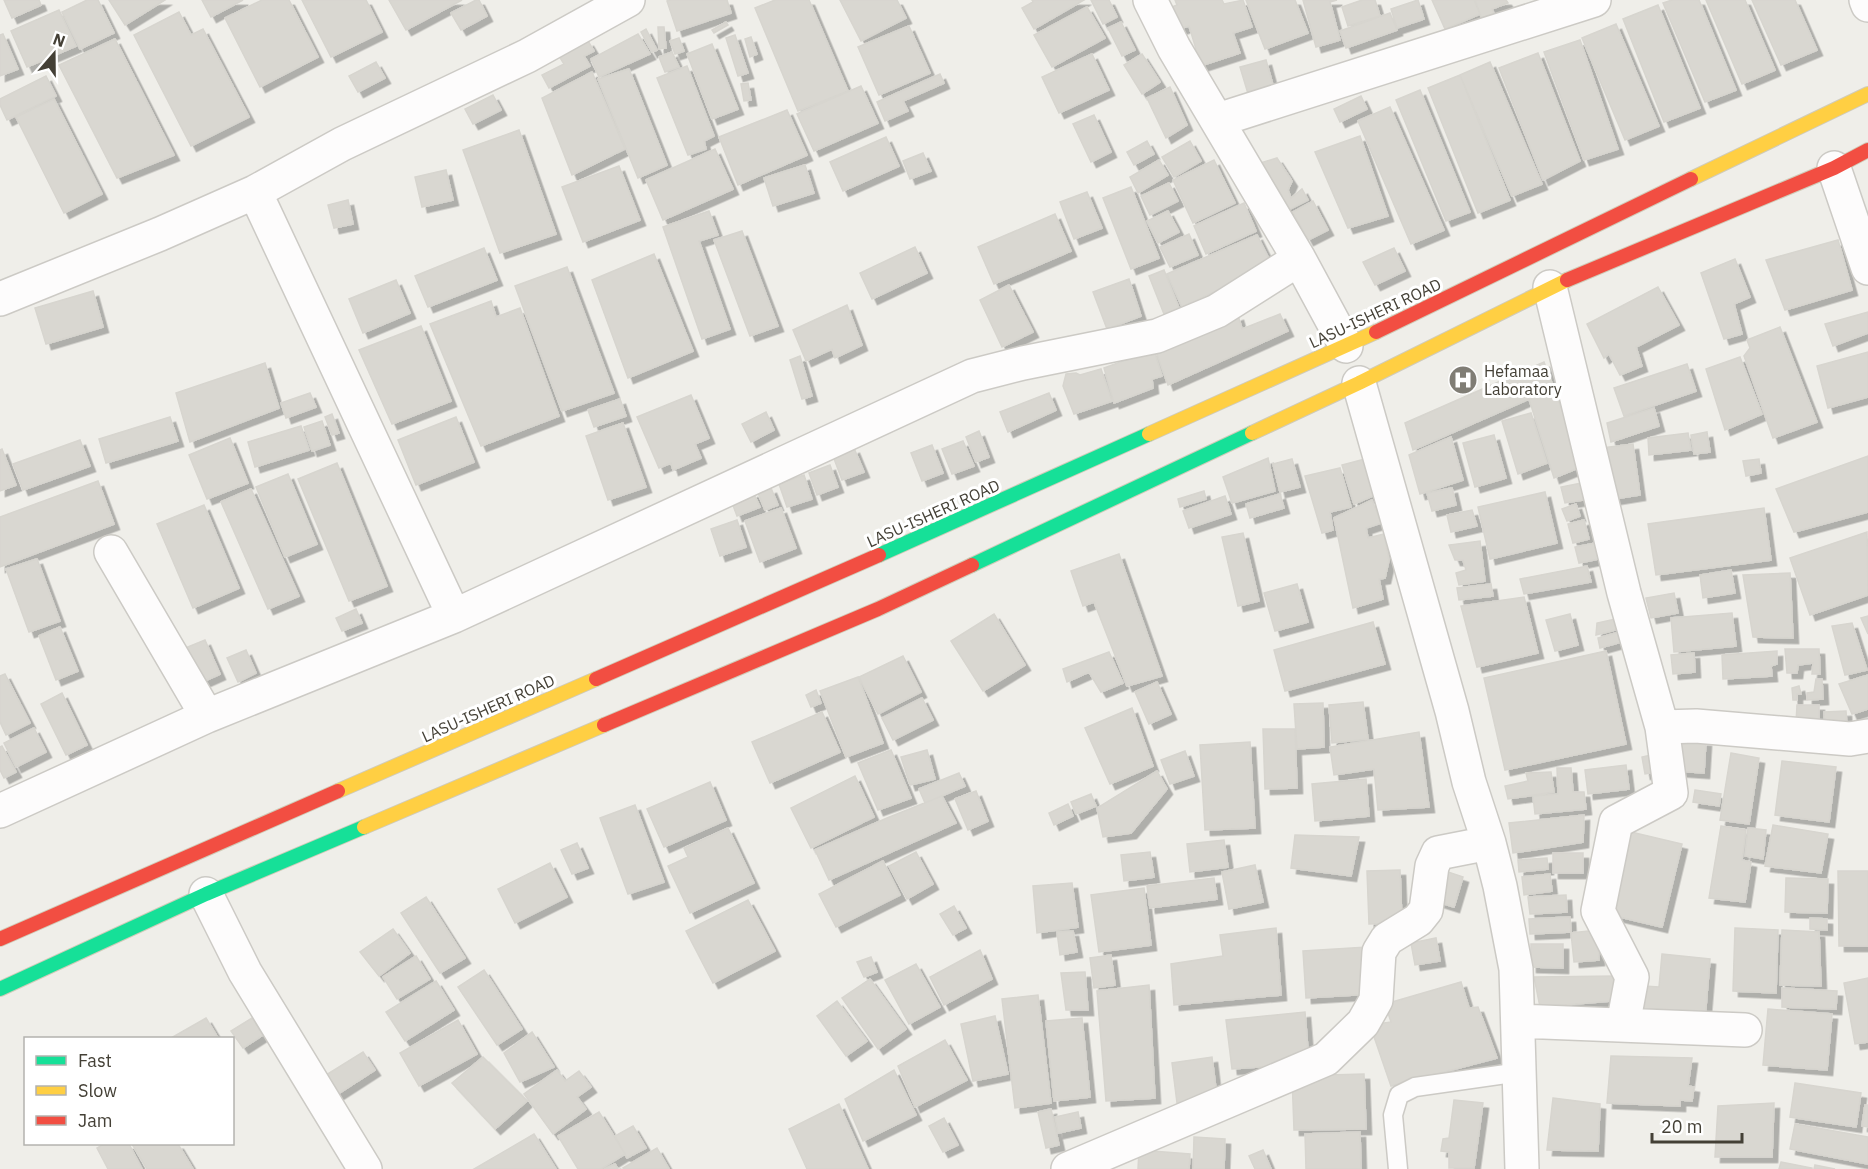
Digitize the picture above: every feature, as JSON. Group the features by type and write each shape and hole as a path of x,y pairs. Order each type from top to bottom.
{"main road":[{"name":"LASU-ISHERI ROAD","path":"0,939 859,570 1743,161 1868,94"},
{"path":"0,989 206,894 875,605 1359,383 1550,287 1759,193 1834,168 1868,150"}],"street":[{"path":"0,299 160,234 255,192 342,144 527,56 628,0"},
{"path":"1150,0 1174,48 1299,259 1346,346"},
{"path":"1218,120 1594,0"},
{"path":"1866,0 1868,5"},
{"path":"1834,168 1868,268"},
{"path":"255,192 454,616"},
{"path":"0,811 207,716 454,616 972,376 1023,363 1156,336 1217,311 1299,259"},
{"path":"1550,287 1624,593 1662,727 1671,793 1616,822 1598,911 1632,977 1623,1025"},
{"path":"1359,383 1500,886 1516,969 1522,1169"},
{"path":"111,552 207,716"},
{"path":"1662,727 1696,726 1850,739 1868,736"},
{"path":"1068,1169 1326,1059 1363,1023 1376,1000 1379,952 1387,939 1418,920 1426,910 1432,866 1438,853 1489,843"},
{"path":"206,894 245,972 365,1169"},
{"path":"1518,1021 1745,1030"}],"lane":[{"path":"1398,1169 1393,1115 1399,1095 1415,1087 1520,1072"}],"building":[{"path":"4,0 39,0 41,5 12,18"},
{"path":"87,0 98,0 114,33 80,49 62,12"},
{"path":"109,0 165,0 125,25"},
{"path":"202,0 243,0 211,17"},
{"path":"262,0 289,0 318,57 260,87 225,18"},
{"path":"302,0 366,0 382,32 331,57"},
{"path":"389,0 462,0 406,30"},
{"path":"479,0 487,16 461,30 451,13"},
{"path":"727,0 731,13 677,31 667,1"},
{"path":"775,0 809,0 848,91 798,111 755,8"},
{"path":"840,0 897,0 906,18 861,41"},
{"path":"1032,0 1084,0 1034,29 1022,8 1033,2"},
{"path":"1091,0 1109,0 1117,17 1103,24"},
{"path":"1175,0 1222,0 1224,4 1243,0 1252,27 1233,33 1240,53 1197,67 1191,50 1196,49 1189,26 1179,29 1172,7 1177,5"},
{"path":"1246,0 1295,0 1308,33 1265,49"},
{"path":"1303,0 1337,0 1330,2 1340,40 1316,47"},
{"path":"1362,0 1375,0 1380,16 1348,26 1342,7"},
{"path":"1418,0 1424,19 1397,28 1391,9"},
{"path":"1432,0 1474,0 1480,14 1445,29"},
{"path":"1475,0 1506,0 1508,3 1492,9 1497,20 1484,25"},
{"path":"1672,0 1699,0 1736,90 1705,102 1663,3"},
{"path":"1706,0 1745,0 1775,70 1742,84"},
{"path":"1752,0 1795,0 1817,50 1781,65"},
{"path":"1658,5 1700,108 1664,122 1623,19"},
{"path":"1087,7 1105,38 1052,67 1034,35"},
{"path":"59,10 76,46 27,67 11,31"},
{"path":"179,12 191,35 203,29 249,117 191,146 134,35"},
{"path":"1390,13 1397,30 1346,48 1340,31"},
{"path":"726,22 728,25 714,33 712,30"},
{"path":"1121,22 1135,50 1122,56 1108,28"},
{"path":"1616,24 1659,126 1625,140 1582,38"},
{"path":"909,26 930,73 879,95 858,47"},
{"path":"658,27 664,27 666,48 659,49"},
{"path":"646,29 657,50 652,52 641,32"},
{"path":"3,34 18,69 0,76 0,35"},
{"path":"638,34 650,54 599,77 591,59"},
{"path":"735,35 748,73 738,76 726,38"},
{"path":"751,37 757,54 750,57 745,39"},
{"path":"679,38 684,51 675,54 670,41"},
{"path":"115,39 174,155 117,178 59,65"},
{"path":"1580,40 1618,149 1584,160 1544,52"},
{"path":"588,41 594,51 584,56 590,66 549,88 542,75 564,64 559,56"},
{"path":"712,44 738,109 712,119 687,54"},
{"path":"672,52 679,67 665,72 659,57"},
{"path":"1538,53 1580,161 1543,180 1499,68"},
{"path":"1092,54 1109,90 1059,113 1042,77"},
{"path":"1142,54 1160,82 1142,94 1124,65"},
{"path":"1266,60 1274,89 1249,97 1240,67"},
{"path":"376,62 385,78 358,92 349,76"},
{"path":"1490,62 1542,184 1512,196 1460,75"},
{"path":"687,66 714,136 704,141 706,149 688,155 657,78"},
{"path":"629,69 667,165 638,178 598,79"},
{"path":"592,72 625,149 572,175 542,98"},
{"path":"940,74 944,83 903,101 908,111 885,121 877,102"},
{"path":"1460,75 1510,200 1478,213 1428,88"},
{"path":"46,76 56,96 7,120 0,105 0,99"},
{"path":"748,83 751,100 744,101 741,84"},
{"path":"861,86 878,123 814,151 797,114"},
{"path":"1170,87 1187,125 1166,138 1147,98"},
{"path":"1420,90 1470,212 1446,221 1396,100"},
{"path":"493,95 501,110 473,124 465,109"},
{"path":"1361,96 1367,109 1340,122 1334,109"},
{"path":"54,99 102,194 64,213 16,117"},
{"path":"1390,107 1444,230 1411,244 1358,121"},
{"path":"787,110 807,155 738,185 719,137"},
{"path":"1094,115 1111,152 1091,162 1073,124"},
{"path":"519,130 556,234 500,253 463,150"},
{"path":"1360,136 1388,216 1348,228 1315,152"},
{"path":"886,137 899,166 843,191 830,162"},
{"path":"1147,141 1154,154 1134,165 1127,152"},
{"path":"1190,141 1201,161 1174,177 1162,157"},
{"path":"715,149 733,189 663,220 646,180"},
{"path":"923,153 931,171 910,179 903,161"},
{"path":"1277,158 1292,181 1288,190 1291,198 1302,189 1308,200 1286,211 1257,164"},
{"path":"1159,160 1168,175 1138,193 1130,177"},
{"path":"1214,160 1235,203 1193,223 1173,180"},
{"path":"805,165 814,193 773,206 764,178"},
{"path":"619,166 640,220 583,242 562,187"},
{"path":"446,170 453,200 422,207 415,177"},
{"path":"1169,183 1178,201 1150,215 1141,196"},
{"path":"1131,187 1159,258 1131,269 1103,198"},
{"path":"1087,192 1102,228 1074,239 1060,202"},
{"path":"348,200 353,224 334,228 328,205"},
{"path":"1313,201 1328,230 1308,240 1293,212"},
{"path":"1244,203 1256,231 1206,254 1194,226"},
{"path":"709,211 718,235 699,241 730,329 702,339 663,227"},
{"path":"1168,211 1179,232 1158,243 1147,221"},
{"path":"1055,214 1071,251 994,284 978,247"},
{"path":"742,231 778,326 750,336 714,240"},
{"path":"1189,234 1198,255 1170,267 1160,247"},
{"path":"1257,235 1272,265 1182,307 1167,274"},
{"path":"1838,240 1852,290 1785,310 1766,260"},
{"path":"915,247 927,273 872,299 860,273"},
{"path":"484,248 497,280 428,307 415,276"},
{"path":"1394,248 1405,271 1375,285 1363,262"},
{"path":"654,254 693,351 628,378 592,280"},
{"path":"1735,259 1750,297 1734,304 1742,334 1724,339 1701,273"},
{"path":"567,267 614,393 562,411 515,286"},
{"path":"1164,270 1179,308 1164,314 1149,276"},
{"path":"1129,279 1141,316 1107,329 1093,292"},
{"path":"396,280 410,313 363,333 349,299"},
{"path":"1009,285 1033,332 1002,347 980,300"},
{"path":"1658,287 1679,325 1636,347 1642,366 1620,375 1609,354 1604,358 1587,324"},
{"path":"93,291 103,327 46,344 35,308"},
{"path":"491,301 496,317 520,308 559,416 481,446 430,324"},
{"path":"847,305 862,345 835,358 832,349 806,361 793,330"},
{"path":"1868,312 1868,333 1833,346 1825,324"},
{"path":"1280,314 1288,331 1168,385 1154,346 1238,315 1242,329"},
{"path":"421,326 451,401 392,424 359,350"},
{"path":"1780,327 1817,422 1773,438 1744,356 1750,348 1747,340"},
{"path":"1154,350 1162,376 1152,379 1153,388 1114,403 1104,368"},
{"path":"1868,352 1868,397 1828,408 1817,366"},
{"path":"800,356 812,396 802,399 790,360"},
{"path":"1740,357 1762,414 1725,430 1706,369"},
{"path":"1544,362 1583,466 1554,478 1529,399 1413,450 1405,423"},
{"path":"265,363 279,408 190,442 176,393"},
{"path":"1687,364 1696,391 1624,416 1614,388"},
{"path":"1101,369 1112,401 1074,414 1063,386 1066,374 1080,375"},
{"path":"310,393 316,407 286,418 281,403"},
{"path":"1049,393 1056,410 1008,432 1000,412"},
{"path":"691,395 709,438 695,444 701,458 673,470 671,463 659,468 637,417"},
{"path":"620,399 626,416 594,427 588,410"},
{"path":"1654,408 1659,426 1611,442 1607,423"},
{"path":"766,412 774,430 751,442 742,424"},
{"path":"1531,413 1547,463 1518,474 1502,421"},
{"path":"332,414 339,433 332,435 325,417"},
{"path":"170,417 178,441 106,463 99,439"},
{"path":"456,417 474,462 416,485 398,440"},
{"path":"322,421 330,445 312,451 304,427"},
{"path":"623,423 646,487 608,500 586,436"},
{"path":"301,426 309,450 255,467 248,442"},
{"path":"979,431 989,457 976,462 966,437"},
{"path":"1707,432 1710,452 1694,454 1691,435"},
{"path":"1688,433 1691,450 1649,455 1648,438"},
{"path":"1494,435 1506,478 1475,487 1463,443"},
{"path":"1451,437 1463,480 1420,494 1409,455"},
{"path":"230,438 248,483 207,499 189,455"},
{"path":"80,440 90,466 23,490 13,464"},
{"path":"963,441 974,466 952,474 942,449"},
{"path":"1633,444 1640,495 1609,500 1602,448"},
{"path":"932,445 943,473 922,481 911,453"},
{"path":"854,448 864,472 842,480 833,456"},
{"path":"2,449 16,485 0,491 0,450"},
{"path":"1868,456 1868,512 1794,532 1776,489"},
{"path":"1268,458 1275,491 1232,503 1223,477"},
{"path":"1292,459 1300,487 1280,492 1273,464"},
{"path":"1365,459 1375,495 1354,504 1342,465"},
{"path":"1759,459 1761,473 1746,476 1743,461"},
{"path":"337,463 387,586 349,601 298,479"},
{"path":"830,465 838,487 817,495 809,473"},
{"path":"1340,468 1351,507 1330,512 1333,530 1322,533 1305,476"},
{"path":"288,474 317,544 285,557 256,487"},
{"path":"804,475 812,499 787,507 779,484"},
{"path":"98,481 114,524 0,567 0,517"},
{"path":"1587,482 1590,499 1565,503 1561,487"},
{"path":"771,488 778,505 765,510 758,493"},
{"path":"1452,488 1456,505 1432,511 1427,493"},
{"path":"251,489 299,596 268,609 221,502"},
{"path":"1204,491 1206,499 1180,507 1178,499"},
{"path":"753,492 760,507 737,516 731,500"},
{"path":"1545,492 1557,543 1490,559 1478,507"},
{"path":"1280,494 1284,508 1250,518 1246,504"},
{"path":"1225,496 1231,514 1189,528 1183,511"},
{"path":"1372,500 1381,523 1366,528 1368,538 1384,534 1389,560 1385,578 1379,579 1383,599 1353,608 1334,518"},
{"path":"1576,504 1580,516 1567,521 1562,509"},
{"path":"204,505 239,588 193,608 157,524"},
{"path":"781,508 796,548 760,562 745,521"},
{"path":"1764,508 1771,560 1656,575 1648,524"},
{"path":"1472,510 1477,526 1451,532 1447,515"},
{"path":"737,520 746,547 720,556 711,529"},
{"path":"1584,520 1589,539 1573,543 1568,524"},
{"path":"1867,532 1868,595 1810,615 1790,558"},
{"path":"1243,533 1259,601 1238,606 1222,537"},
{"path":"1480,541 1485,581 1459,585 1456,573 1466,570 1463,560 1455,560 1449,545"},
{"path":"1596,543 1599,559 1579,563 1575,547"},
{"path":"1119,554 1162,676 1127,686 1094,602 1083,606 1071,571"},
{"path":"37,559 60,621 29,632 6,569"},
{"path":"1587,566 1591,582 1524,594 1520,579"},
{"path":"1731,570 1735,593 1703,598 1700,575"},
{"path":"1790,573 1793,638 1753,637 1743,575"},
{"path":"1297,584 1308,622 1275,631 1264,593"},
{"path":"1491,584 1493,596 1459,600 1457,588"},
{"path":"1674,593 1678,613 1651,618 1646,598"},
{"path":"1524,597 1538,653 1477,667 1461,606"},
{"path":"356,609 362,623 342,631 336,618"},
{"path":"1732,613 1736,646 1674,652 1671,618"},
{"path":"994,614 1025,665 983,691 951,641"},
{"path":"1570,614 1578,645 1555,651 1546,620"},
{"path":"1868,616 1868,634 1861,618"},
{"path":"1616,619 1619,629 1596,635 1597,623"},
{"path":"1373,622 1385,664 1285,691 1274,650"},
{"path":"1852,623 1867,670 1845,675 1832,626"},
{"path":"60,627 78,671 56,680 39,636"},
{"path":"1623,631 1625,641 1600,648 1598,638"},
{"path":"205,640 220,674 198,684 183,649"},
{"path":"1785,649 1819,649 1820,674 1812,674 1813,663 1798,665 1797,673 1787,673"},
{"path":"246,650 256,673 238,682 227,658"},
{"path":"1606,651 1626,744 1505,770 1484,678"},
{"path":"1777,651 1777,664 1771,666 1772,676 1723,679 1722,655"},
{"path":"1109,652 1123,683 1101,692 1089,672 1067,682 1063,669"},
{"path":"1694,653 1695,672 1673,674 1671,655"},
{"path":"903,656 921,692 878,714 859,677"},
{"path":"5,674 30,723 6,735 0,722 0,676"},
{"path":"1868,675 1868,709 1852,714 1839,684"},
{"path":"858,677 883,743 846,757 820,691"},
{"path":"1816,679 1822,679 1823,699 1807,700 1807,693 1814,692"},
{"path":"1157,682 1171,714 1149,724 1135,692"},
{"path":"1799,686 1801,694 1797,694 1797,700 1793,700 1792,688"},
{"path":"816,690 821,703 811,707 806,695"},
{"path":"62,693 87,745 66,755 41,704"},
{"path":"922,698 933,720 893,740 882,718"},
{"path":"1363,702 1368,739 1332,743 1329,705"},
{"path":"1323,703 1324,747 1297,749 1294,704"},
{"path":"1797,705 1819,705 1819,724 1796,723"},
{"path":"1132,708 1153,766 1110,784 1085,728"},
{"path":"1846,711 1847,731 1825,732 1824,712"},
{"path":"822,712 840,752 770,783 752,742"},
{"path":"34,728 46,752 16,767 4,743"},
{"path":"1263,729 1295,729 1297,788 1265,789"},
{"path":"1419,732 1429,807 1378,810 1374,769 1334,775 1330,747"},
{"path":"1678,740 1706,741 1704,773 1676,771"},
{"path":"1250,742 1255,828 1205,830 1200,745"},
{"path":"2,746 16,772 4,778 0,770 0,747"},
{"path":"891,750 911,798 878,810 858,763"},
{"path":"927,750 935,779 910,785 901,757"},
{"path":"1185,751 1194,776 1170,784 1161,760"},
{"path":"1660,753 1664,771 1645,774 1642,757"},
{"path":"1731,753 1759,758 1749,824 1720,820"},
{"path":"1782,761 1836,767 1829,822 1775,815"},
{"path":"1626,765 1629,789 1588,794 1585,770"},
{"path":"1557,768 1571,768 1573,792 1584,792 1586,809 1535,814 1533,796 1558,794"},
{"path":"1157,771 1167,789 1131,833 1103,837 1097,808"},
{"path":"1551,772 1554,792 1508,799 1505,786 1528,781 1526,773"},
{"path":"959,773 965,786 925,803 919,789"},
{"path":"855,776 874,817 811,848 791,808"},
{"path":"1366,779 1369,816 1315,821 1312,784"},
{"path":"710,782 726,820 664,847 647,809"},
{"path":"1695,790 1721,794 1719,806 1693,802"},
{"path":"976,791 988,821 968,830 955,799"},
{"path":"1091,794 1096,806 1076,814 1071,802"},
{"path":"942,796 956,823 829,880 815,850"},
{"path":"1068,804 1073,816 1054,825 1049,813"},
{"path":"635,805 664,882 628,894 600,818"},
{"path":"1584,815 1583,842 1513,853 1509,823"},
{"path":"1773,825 1828,834 1821,873 1765,866"},
{"path":"1721,826 1746,830 1742,860 1751,862 1745,902 1709,898"},
{"path":"728,828 754,883 690,913 668,866 688,857 684,848"},
{"path":"1748,828 1766,830 1763,859 1745,856"},
{"path":"1631,832 1682,844 1662,927 1611,915"},
{"path":"1295,835 1359,837 1351,876 1291,868"},
{"path":"1224,840 1228,867 1190,872 1187,844"},
{"path":"577,843 588,868 572,874 561,850"},
{"path":"916,852 933,884 907,899 889,866"},
{"path":"1150,852 1154,877 1124,881 1121,855"},
{"path":"1553,853 1583,853 1583,873 1553,873"},
{"path":"1547,858 1548,869 1519,872 1518,860"},
{"path":"883,861 900,895 836,927 819,894"},
{"path":"550,863 567,897 515,923 498,889"},
{"path":"1255,865 1263,902 1229,909 1222,872"},
{"path":"1400,870 1402,923 1369,924 1367,871"},
{"path":"1442,870 1463,877 1454,907 1432,900"},
{"path":"1838,871 1868,871 1868,946 1839,946"},
{"path":"1550,874 1552,891 1524,895 1522,877"},
{"path":"1214,878 1217,899 1150,908 1147,886"},
{"path":"1786,878 1828,879 1827,913 1785,912"},
{"path":"1072,883 1078,927 1037,933 1033,886"},
{"path":"1144,888 1151,945 1099,952 1091,895"},
{"path":"1566,895 1567,912 1530,914 1528,897"},
{"path":"426,897 465,958 440,973 401,913"},
{"path":"748,900 775,951 713,983 686,931"},
{"path":"954,906 966,928 953,935 940,914"},
{"path":"1570,917 1571,932 1530,934 1529,919"},
{"path":"1810,918 1827,919 1827,930 1810,929"},
{"path":"1276,928 1281,995 1174,1005 1171,964 1223,956 1220,935"},
{"path":"1735,928 1778,930 1776,993 1733,991"},
{"path":"393,929 410,953 379,976 360,952"},
{"path":"1597,930 1599,960 1574,962 1571,933"},
{"path":"1782,930 1819,932 1821,986 1780,985"},
{"path":"1073,931 1077,952 1060,955 1057,932"},
{"path":"1436,938 1440,961 1415,965 1411,943"},
{"path":"1531,944 1563,944 1563,968 1531,967"},
{"path":"1367,947 1371,994 1306,998 1303,951"},
{"path":"980,950 992,979 944,1005 930,977"},
{"path":"1662,954 1710,959 1705,1019 1643,1012 1645,986 1659,987"},
{"path":"1111,955 1115,985 1094,988 1090,958"},
{"path":"416,956 430,979 397,999 383,977"},
{"path":"871,957 877,972 864,977 857,962"},
{"path":"916,964 940,1007 909,1024 885,980"},
{"path":"484,970 522,1029 497,1045 458,987"},
{"path":"1085,972 1088,1010 1066,1010 1061,973"},
{"path":"1616,976 1611,1001 1540,1007 1534,977"},
{"path":"1868,978 1868,1042 1855,1044 1844,983"},
{"path":"870,979 906,1029 878,1049 842,998"},
{"path":"436,981 454,1010 405,1041 386,1012"},
{"path":"1461,982 1469,1008 1478,1007 1497,1058 1391,1086 1370,1025 1391,1022 1385,1004"},
{"path":"1149,985 1155,1098 1106,1101 1097,991"},
{"path":"1782,988 1837,991 1836,1009 1782,1007"},
{"path":"1038,995 1051,1103 1015,1108 1002,999"},
{"path":"837,1001 867,1041 846,1056 817,1016"},
{"path":"1768,1009 1832,1014 1827,1070 1763,1065"},
{"path":"1305,1012 1309,1063 1232,1069 1226,1020"},
{"path":"995,1016 1008,1074 973,1081 961,1024"},
{"path":"206,1018 217,1037 173,1037"},
{"path":"252,1018 263,1035 243,1048 231,1031"},
{"path":"1082,1018 1090,1097 1054,1101 1046,1021"},
{"path":"458,1020 477,1054 419,1086 400,1053"},
{"path":"532,1032 554,1067 520,1082 504,1053"},
{"path":"945,1040 967,1080 915,1107 898,1066"},
{"path":"363,1052 375,1070 338,1094 326,1075"},
{"path":"1611,1056 1692,1058 1688,1086 1694,1087 1692,1101 1680,1100 1680,1106 1607,1103"},
{"path":"483,1057 527,1101 495,1129 452,1083"},
{"path":"1212,1057 1217,1097 1177,1103 1172,1063"},
{"path":"557,1070 565,1081 579,1071 591,1087 577,1097 586,1109 553,1134 524,1094"},
{"path":"894,1070 916,1115 863,1141 845,1099"},
{"path":"1364,1074 1366,1129 1294,1130 1292,1076"},
{"path":"1795,1083 1861,1093 1856,1127 1790,1117"},
{"path":"1553,1098 1600,1104 1598,1151 1547,1150"},
{"path":"1454,1100 1483,1103 1474,1168 1449,1168 1449,1152 1441,1151 1443,1139 1449,1138"},
{"path":"1774,1103 1772,1157 1715,1157 1718,1106"},
{"path":"839,1104 868,1169 807,1169 789,1129"},
{"path":"1865,1105 1868,1105 1868,1127 1862,1126"},
{"path":"1051,1109 1059,1145 1046,1148 1038,1112"},
{"path":"599,1112 625,1154 601,1169 578,1169 558,1136"},
{"path":"1078,1112 1081,1128 1058,1133 1055,1117"},
{"path":"944,1118 958,1145 943,1152 929,1126"},
{"path":"1795,1124 1868,1137 1868,1164 1790,1149"},
{"path":"633,1126 646,1148 627,1158 615,1136"},
{"path":"1360,1132 1361,1169 1306,1169 1305,1134"},
{"path":"534,1134 556,1169 474,1169"},
{"path":"1194,1137 1225,1139 1224,1169 1193,1169"},
{"path":"102,1145 130,1145 142,1169 108,1169 97,1148"},
{"path":"133,1145 179,1145 193,1169 147,1169"},
{"path":"657,1148 669,1169 623,1168"},
{"path":"1139,1150 1190,1154 1189,1169 1138,1169"},
{"path":"1263,1150 1271,1169 1255,1169 1249,1156"},
{"path":"1781,1162 1812,1168 1812,1169 1779,1169"},
{"path":"615,1164 618,1169 604,1169"},
{"path":"1815,1165 1835,1169 1814,1169"}],"traffic: fast":[{"path":"972,565 1252,433"},
{"path":"879,555 1149,434"},
{"path":"0,989 206,894 364,827"}],"traffic: slow":[{"path":"1691,179 1868,94"},
{"path":"1252,433 1567,280"},
{"path":"1149,434 1376,332"},
{"path":"338,791 596,679"},
{"path":"364,827 604,725"}],"traffic: jam":[{"path":"1567,280 1834,168 1868,150"},
{"path":"1376,332 1691,179"},
{"path":"596,679 879,555"},
{"path":"604,725 878,609 972,565"},
{"path":"0,939 338,791"}],"place":[{"name":"Hefamaa Laboratory","path":"1463,380"}]}
